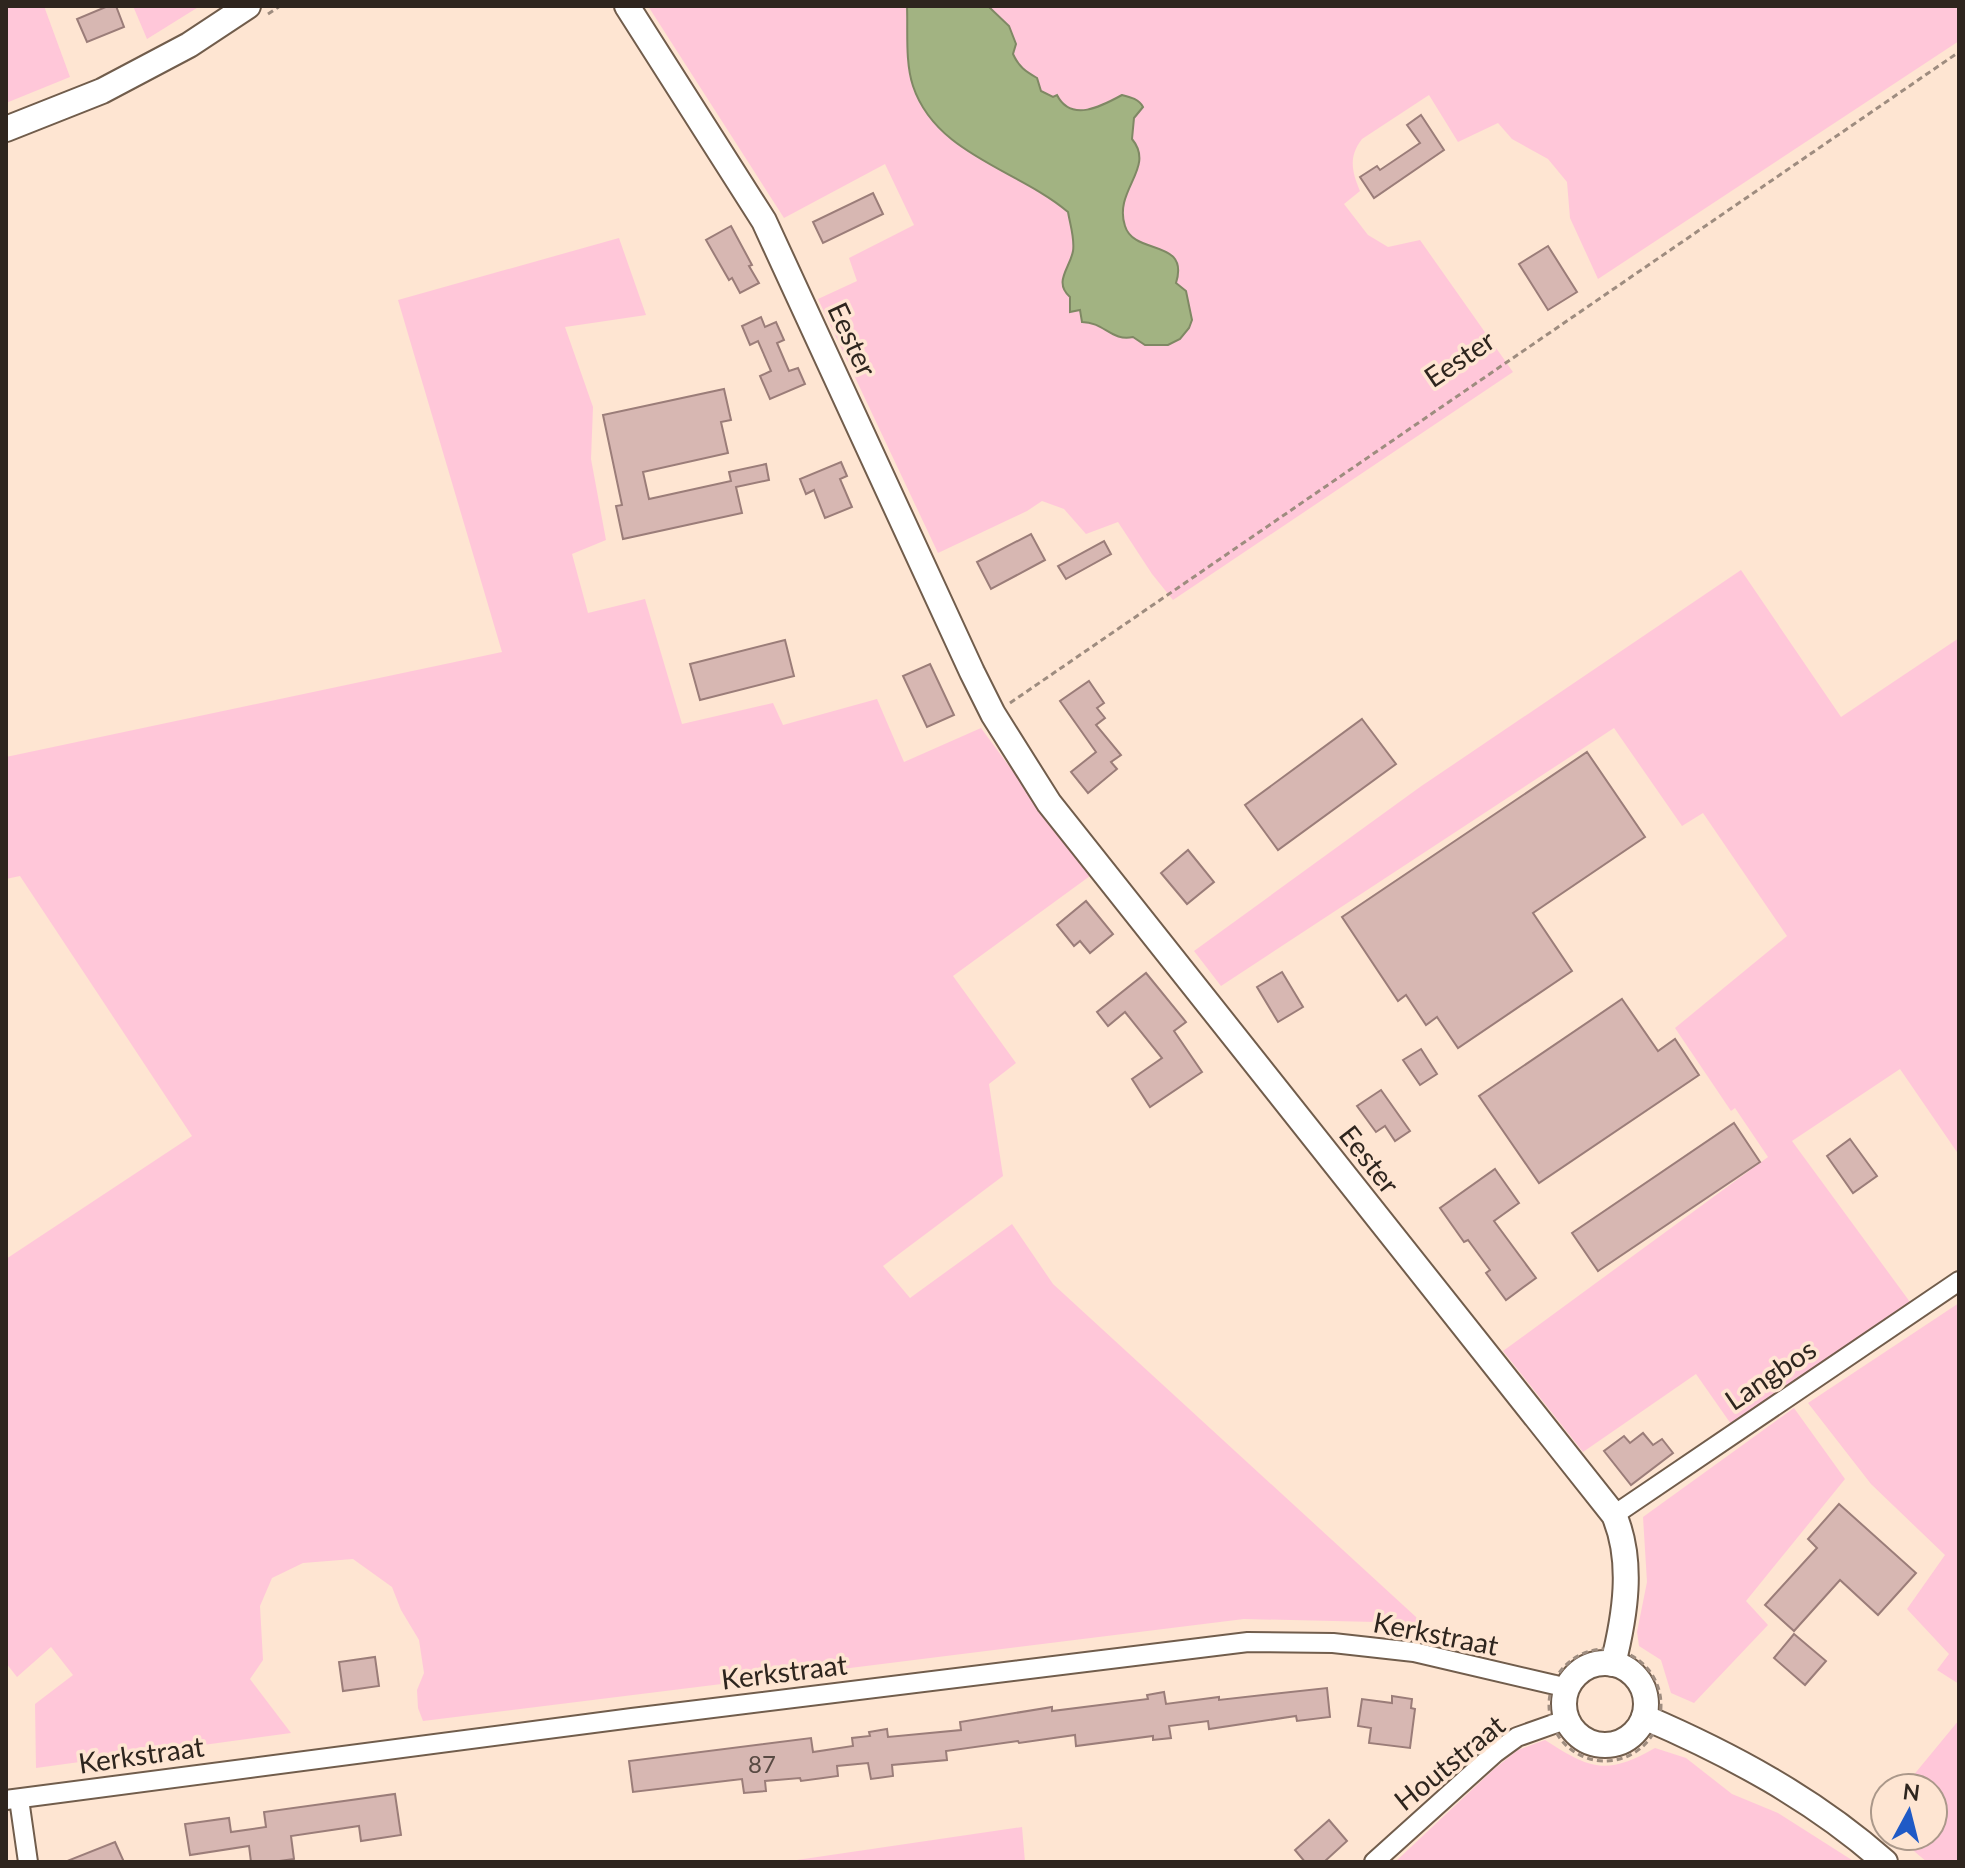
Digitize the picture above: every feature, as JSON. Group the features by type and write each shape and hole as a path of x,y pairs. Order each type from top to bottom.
{"main road":[{"path":"6,129 102,91 189,45 248,6"},
{"name":"Eester","path":"627,6 764,221 993,714 1049,803 1614,1515 1623,1537 1627,1574 1613,1664"},
{"path":"1613,1664 1632,1673 1641,1684 1646,1704 1644,1717 1636,1731 1625,1740 1602,1745 1581,1737 1568,1719 1565,1704 1568,1688 1577,1675 1590,1667 1613,1664"},
{"path":"1644,1717 1760,1773 1820,1812 1885,1862"}],"street":[{"name":"Langbos","path":"1614,1515 1959,1281"},
{"name":"Kerkstraat","path":"13,1800 617,1720 1248,1642 1333,1643 1414,1652 1568,1688"},
{"name":"Houtstraat","path":"1374,1862 1495,1753 1517,1737 1568,1719"},
{"path":"13,1800 28,1862"}],"path":[{"name":"Eester","path":"993,714 1959,52"}],"shaded area":[{"path":"6,6 44,6 70,77 6,103"},
{"path":"133,6 200,6 147,39"},
{"path":"648,6 1959,6 1959,41 1598,279 1570,218 1567,182 1548,159 1512,139 1498,123 1458,142 1429,95 1362,139 1353,165 1360,191 1344,204 1368,235 1388,247 1420,240 1513,372 1173,600 1118,522 1086,534 1064,509 1042,501 938,553 818,299 857,281 849,258 914,225 885,164 784,218"},
{"path":"907,6 988,6 1009,26 1016,44 1013,54 1023,68 1037,78 1041,91 1053,97 1057,95 1070,108 1078,110 1096,107 1122,95 1141,104 1143,107 1134,118 1132,139 1139,160 1124,201 1125,226 1130,235 1139,241 1175,259 1178,269 1176,283 1186,291 1192,320 1180,339 1168,345 1145,345 1133,337 1119,337 1096,325 1082,322 1080,310 1070,312 1070,297 1063,286 1073,246 1068,212 959,145 924,110 913,86 909,67"},
{"path":"619,238 646,315 565,327 593,407 591,459 606,540 572,554 588,613 645,599 682,724 773,703 783,725 877,699 904,762 981,728 1090,876 953,976 1016,1063 989,1084 1003,1176 883,1266 910,1298 1012,1224 1053,1284 1428,1628 1376,1622 1244,1619 423,1721 418,1708 417,1690 424,1673 419,1640 401,1610 392,1587 353,1559 303,1563 272,1578 260,1606 263,1660 250,1679 291,1733 36,1768 35,1704 73,1675 51,1647 17,1677 6,1663 6,1259 192,1136 20,876 6,879 6,757 502,652 398,300"},
{"path":"1741,570 1841,717 1959,638 1959,1155 1900,1069 1792,1141 1910,1302 1731,1424 1696,1374 1583,1452 1503,1351 1768,1157 1735,1108 1731,1111 1675,1028 1787,936 1703,813 1682,826 1614,728 1221,986 1194,951 1420,787"},
{"path":"1959,1303 1959,1684 1937,1670 1949,1654 1907,1609 1945,1555 1871,1484 1808,1403"},
{"path":"1794,1408 1845,1479 1746,1601 1768,1625 1694,1703 1671,1693 1661,1660 1639,1646 1637,1632 1647,1582 1643,1517"},
{"path":"1959,1720 1959,1862 1927,1862 1915,1852 1949,1852 1949,1772 1916,1772"},
{"path":"1545,1740 1574,1757 1598,1765 1623,1763 1655,1748 1686,1758 1732,1794 1778,1813 1855,1862 1395,1862 1494,1769 1518,1750"},
{"path":"1022,1827 1025,1862 790,1861"}],"building":[{"path":"108,6 116,6 124,27 87,42 77,19"},
{"path":"1421,115 1444,150 1374,198 1360,177 1377,166 1380,170 1420,143 1407,125"},
{"path":"873,193 883,214 823,243 813,222"},
{"path":"731,226 759,283 740,293 706,240"},
{"path":"1548,246 1577,292 1548,310 1519,264"},
{"path":"761,317 765,327 776,322 784,340 777,343 789,371 798,368 805,384 770,399 760,376 771,371 758,341 750,345 742,326"},
{"path":"724,389 731,420 721,422 728,453 643,472 649,499 731,481 729,472 766,464 769,480 736,487 742,513 623,539 616,506 622,505 603,415"},
{"path":"841,462 847,476 840,479 852,507 825,518 814,490 806,494 800,479"},
{"path":"1031,534 1045,560 991,589 977,562"},
{"path":"1104,541 1111,554 1066,579 1058,566"},
{"path":"785,640 794,676 700,700 690,664"},
{"path":"930,664 954,715 927,727 903,676"},
{"path":"1089,681 1104,703 1097,708 1105,718 1096,725 1121,755 1111,762 1117,769 1088,793 1071,772 1096,752 1060,701"},
{"path":"1362,719 1396,764 1278,850 1245,805"},
{"path":"1587,752 1645,837 1533,913 1572,971 1458,1048 1437,1017 1426,1025 1406,995 1398,1001 1342,917"},
{"path":"1188,850 1214,882 1187,904 1161,873"},
{"path":"1086,901 1113,934 1090,953 1080,941 1074,946 1057,925"},
{"path":"1282,972 1303,1007 1278,1022 1257,987"},
{"path":"1146,973 1186,1022 1174,1031 1202,1072 1150,1107 1132,1079 1162,1058 1125,1012 1108,1026 1097,1012"},
{"path":"1622,999 1658,1051 1675,1039 1699,1075 1539,1183 1479,1096"},
{"path":"1421,1049 1437,1074 1420,1085 1403,1060"},
{"path":"1381,1090 1410,1131 1395,1141 1385,1126 1376,1132 1357,1106"},
{"path":"1734,1123 1760,1162 1598,1271 1572,1233"},
{"path":"1850,1139 1877,1176 1853,1193 1827,1156"},
{"path":"1495,1169 1519,1203 1494,1221 1536,1278 1506,1300 1486,1273 1490,1270 1468,1240 1464,1242 1440,1208"},
{"path":"1643,1433 1653,1445 1662,1439 1673,1453 1631,1485 1604,1451 1624,1436 1630,1443"},
{"path":"1839,1504 1916,1573 1878,1615 1840,1580 1794,1631 1765,1605 1817,1548 1808,1539"},
{"path":"1794,1634 1826,1661 1805,1685 1774,1658"},
{"path":"375,1657 379,1686 343,1691 339,1662"},
{"path":"1327,1688 1330,1717 1297,1721 1296,1716 1209,1729 1208,1721 1169,1726 1171,1738 1153,1740 1153,1736 1076,1746 1075,1735 1018,1741 946,1751 947,1760 892,1765 893,1776 871,1779 868,1763 837,1766 838,1776 801,1781 800,1778 765,1781 766,1791 744,1793 742,1779 633,1792 629,1761 811,1738 813,1752 853,1746 852,1738 870,1736 869,1732 887,1729 888,1737 961,1730 960,1722 1052,1707 1052,1711 1148,1699 1147,1695 1164,1692 1166,1704"},
{"path":"1392,1696 1412,1699 1411,1708 1415,1709 1410,1748 1369,1743 1371,1728 1358,1726 1362,1699 1392,1703"},
{"path":"395,1794 401,1835 361,1841 359,1826 291,1836 294,1859 272,1862 251,1862 249,1846 190,1855 185,1824 229,1818 231,1832 266,1827 264,1812"},
{"path":"1329,1820 1347,1841 1324,1862 1305,1862 1295,1850"},
{"path":"115,1842 124,1862 67,1861"}]}
